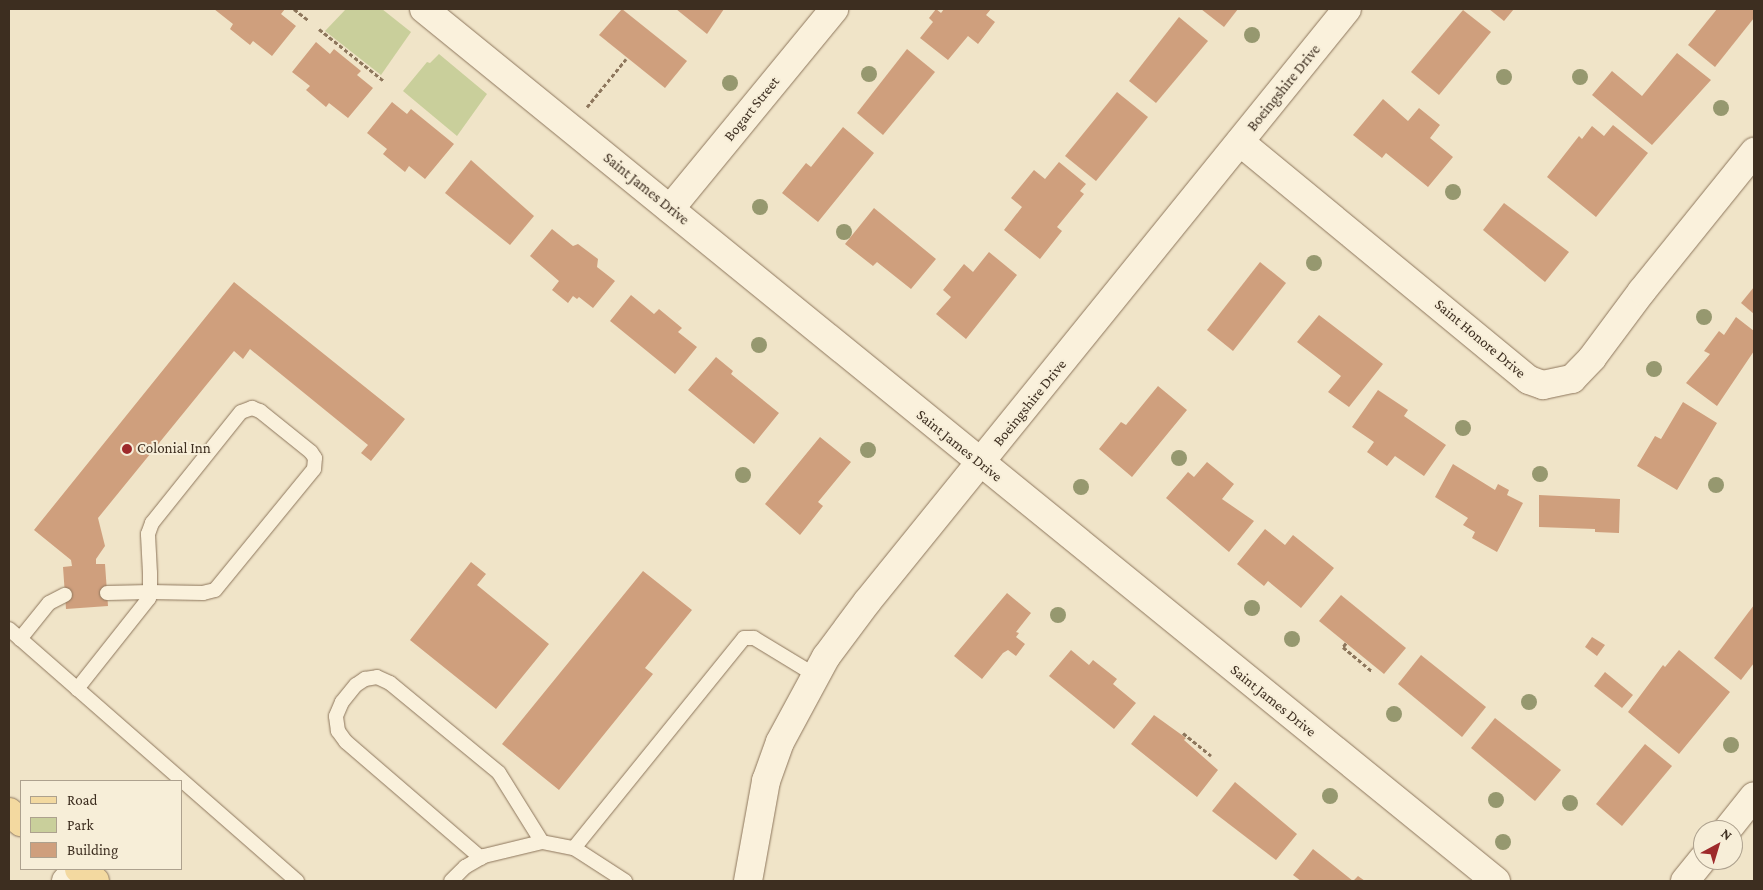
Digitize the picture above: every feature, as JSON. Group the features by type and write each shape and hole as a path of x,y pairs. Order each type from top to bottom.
{"main road":[{"path":"9,812 20,821"},
{"path":"79,870 95,881"}],"street":[{"name":"Saint James Drive","path":"424,9 1496,881"},
{"name":"Bogart Street","path":"670,209 834,9"},
{"name":"Boeingshire Drive","path":"748,881 766,781 780,742 815,675 867,602 1347,9"},
{"name":"Saint Honore Drive","path":"1240,142 1529,380 1543,385 1572,379 1592,358 1642,290 1754,152"},
{"path":"1735,820 1754,796"},
{"path":"66,881 77,870"},
{"path":"1685,881 1694,870"}],"lane":[{"path":"77,689 145,604 150,592 149,528 241,412 252,408 260,411 311,452 315,458 314,469 215,590 150,592 107,594"},
{"path":"20,639 54,599 65,595"},
{"path":"9,629 182,780"},
{"path":"574,848 744,638 764,643 815,675"},
{"path":"480,858 346,742 338,731 336,716 342,702 356,685 365,679 377,677 390,682 491,767 508,783 542,842"},
{"path":"182,780 298,881"},
{"path":"451,881 480,858 507,848 542,842 574,848 625,881"}],"path":[{"path":"294,9 308,20"},
{"path":"319,29 384,81"},
{"path":"570,128 626,59"},
{"path":"1346,643 1343,646 1372,671"},
{"path":"1183,733 1211,756"}],"green space":[{"path":"346,9 382,9 411,32 381,75 325,31"},
{"path":"439,54 487,94 457,136 403,91 427,62 430,63"}],"building":[{"path":"214,9 285,9 281,14 296,26 272,56 253,41 250,45 230,29 233,24"},
{"path":"622,9 687,61 665,88 599,35"},
{"path":"676,9 724,9 707,34"},
{"path":"936,9 941,13 944,9 991,9 986,15 995,22 978,44 968,36 948,60 920,38 933,22 929,18"},
{"path":"1201,9 1238,9 1224,27"},
{"path":"1489,9 1514,9 1504,21"},
{"path":"1717,9 1754,9 1754,18 1715,67 1688,45"},
{"path":"1463,10 1491,32 1439,95 1411,72"},
{"path":"1179,17 1208,41 1156,103 1129,81"},
{"path":"316,42 330,54 334,49 361,71 357,75 373,88 348,118 329,103 326,107 306,90 310,86 292,72"},
{"path":"907,49 935,72 883,135 857,113"},
{"path":"1677,53 1711,80 1652,145 1592,95 1612,71 1642,96"},
{"path":"1117,92 1148,117 1096,181 1065,156"},
{"path":"1383,99 1408,121 1419,108 1440,125 1430,138 1453,157 1428,187 1386,153 1382,158 1353,135"},
{"path":"392,102 407,114 411,109 454,144 425,179 409,166 405,172 383,154 387,149 367,133"},
{"path":"1613,125 1648,153 1596,217 1547,177 1579,136 1582,139 1592,126 1604,136"},
{"path":"843,127 874,153 818,222 782,193 806,163 811,167"},
{"path":"471,160 534,216 510,245 445,193"},
{"path":"1059,162 1086,184 1080,191 1084,194 1057,227 1062,231 1040,259 1004,230 1022,207 1011,198 1034,170 1045,179"},
{"path":"1504,203 1569,252 1545,282 1483,230"},
{"path":"874,208 936,259 911,289 877,262 873,266 845,244"},
{"path":"552,229 573,246 578,244 598,259 597,267 615,281 593,308 579,297 577,299 573,296 568,303 552,290 559,281 530,256"},
{"path":"989,252 1017,275 966,339 936,314 951,297 943,290 964,264 973,272"},
{"path":"1260,262 1286,283 1233,351 1207,330"},
{"name":"Colonial Inn","path":"234,282 405,419 371,461 361,453 368,445 250,349 243,359 234,351 98,518 105,546 96,559 96,564 105,564 108,606 66,609 63,567 72,566 71,560 34,530"},
{"path":"1754,287 1754,314 1741,303"},
{"path":"631,295 654,314 659,309 682,328 678,332 697,347 675,374 610,321"},
{"path":"1319,315 1383,364 1349,407 1328,392 1341,376 1297,342"},
{"path":"1736,317 1754,331 1754,351 1717,406 1686,383 1710,354 1704,351 1719,331 1724,335"},
{"path":"716,357 733,371 731,374 779,413 754,444 688,390"},
{"path":"1158,386 1187,410 1132,477 1099,449 1121,422 1126,425"},
{"path":"1378,390 1408,410 1404,416 1446,445 1424,476 1395,456 1387,466 1367,452 1374,442 1352,427"},
{"path":"1683,402 1717,423 1677,490 1637,466 1655,436 1661,439"},
{"path":"820,437 851,462 818,502 823,506 800,535 765,504"},
{"path":"1207,462 1234,484 1222,499 1254,521 1229,552 1166,498 1188,472 1194,477"},
{"path":"1453,464 1495,490 1498,484 1509,490 1507,495 1523,503 1497,552 1472,538 1475,532 1463,525 1468,518 1435,497"},
{"path":"1539,495 1620,499 1619,533 1595,532 1595,529 1539,527"},
{"path":"1265,529 1285,545 1293,535 1334,568 1301,608 1268,581 1264,586 1237,564"},
{"path":"471,562 486,574 477,585 549,644 496,709 410,640"},
{"path":"643,571 692,610 645,668 653,674 559,790 502,744"},
{"path":"1007,593 1031,613 1016,632 1019,633 1016,637 1025,644 1016,656 1008,650 1003,653 982,679 954,656"},
{"path":"1341,595 1406,648 1384,674 1319,621"},
{"path":"1754,605 1754,663 1741,680 1714,658"},
{"path":"1592,637 1605,645 1597,656 1585,647"},
{"path":"1071,650 1089,665 1093,660 1117,679 1113,684 1136,703 1114,729 1049,676"},
{"path":"1679,650 1730,692 1679,754 1628,712 1663,665 1665,667"},
{"path":"1421,655 1486,707 1462,737 1398,684"},
{"path":"1605,672 1633,695 1622,708 1594,686"},
{"path":"1154,715 1186,738 1184,740 1218,770 1197,797 1131,744"},
{"path":"1495,718 1561,770 1535,801 1471,748"},
{"path":"1645,744 1672,766 1622,826 1596,804"},
{"path":"1235,782 1297,834 1276,860 1212,811"},
{"path":"1313,849 1353,881 1301,881 1293,875"},
{"path":"1358,876 1365,881 1353,881"}],"place":[{"name":"Colonial Inn","path":"127,449"}]}
